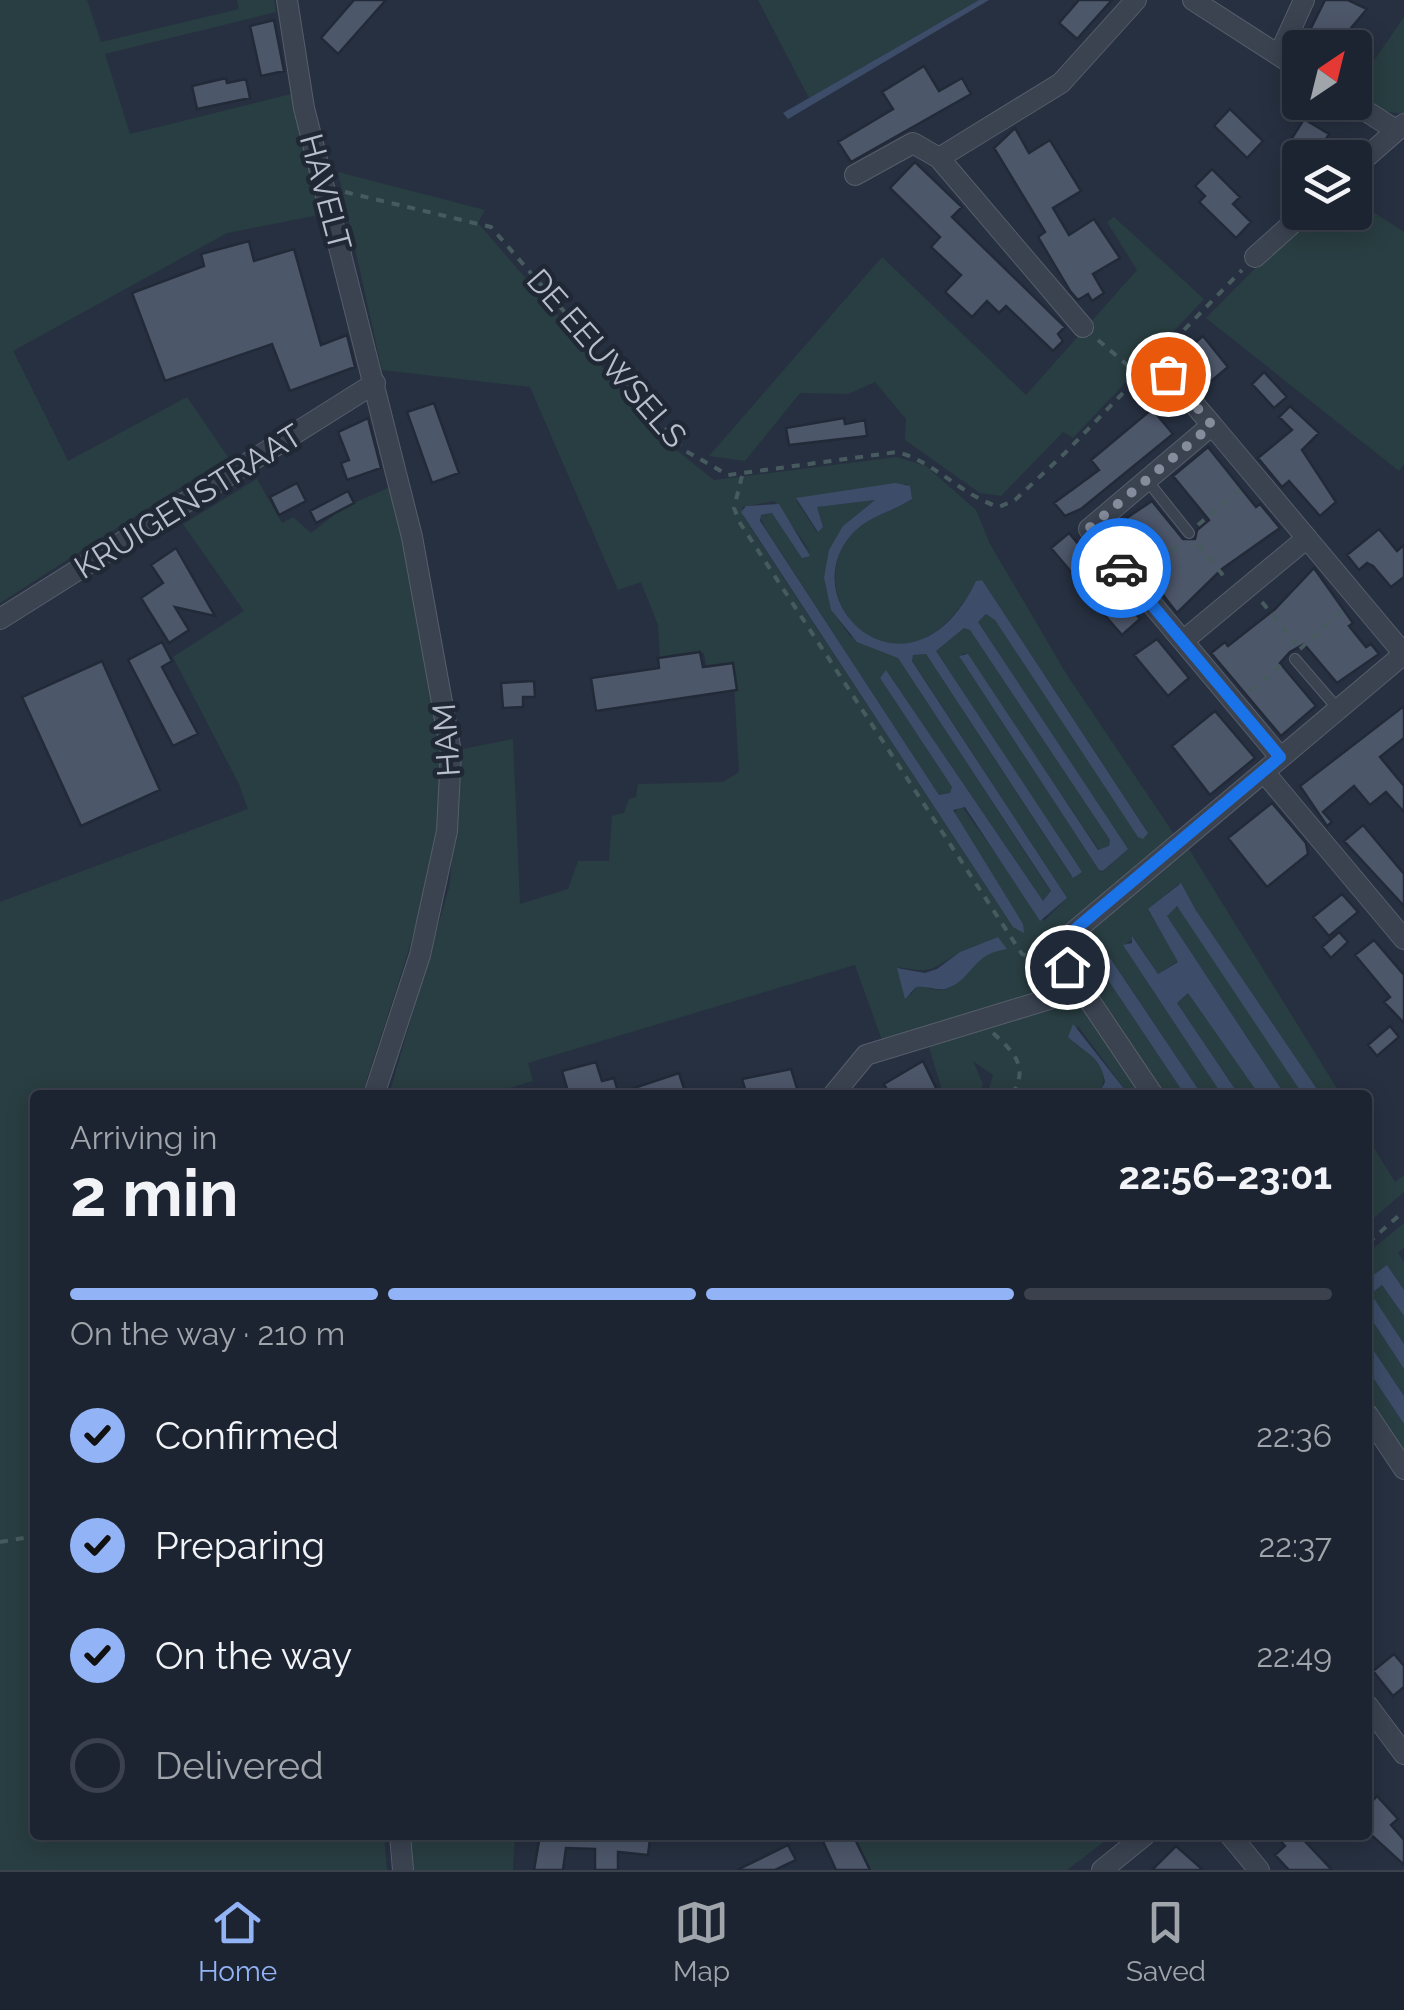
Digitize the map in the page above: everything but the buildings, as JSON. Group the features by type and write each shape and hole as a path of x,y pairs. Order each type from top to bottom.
{"street":[{"name":"HAVELT","path":"288,0 304,108 375,383"},
{"path":"939,158 1061,83 1136,0"},
{"path":"1194,0 1282,58"},
{"path":"1279,56 1304,0"},
{"path":"1372,113 1399,127 1372,152"},
{"path":"855,175 913,143 939,158 1083,327"},
{"path":"1255,257 1284,230"},
{"path":"1150,1090 1067,967 1062,949 1072,932 1404,654 1168,374"},
{"name":"KRUIGENSTRAAT","path":"0,619 375,383"},
{"name":"HAM","path":"375,383 412,537 452,752 447,830 420,955 376,1090"},
{"path":"1212,425 1088,529 1280,757"},
{"path":"1183,641 1307,538"},
{"path":"1264,772 1404,939"},
{"path":"837,1090 866,1055 1082,989"},
{"path":"1372,1421 1404,1468"},
{"path":"1372,1711 1404,1754"},
{"path":"400,1840 403,1870"},
{"path":"1102,1870 1139,1840"},
{"path":"1234,1840 1259,1870"}],"lane":[{"path":"1146,479 1190,533"},
{"path":"1298,654 1338,709"}],"path":[{"name":"DE EEUWSELS","path":"326,188 492,227 684,450 728,475 742,476"},
{"path":"1062,949 1035,959 1022,954 740,524 734,508 742,476 896,452 918,457 976,500 999,507 1014,500 1052,465 1255,257"},
{"path":"1083,327 1139,374"},
{"path":"1190,533 1298,654"},
{"path":"986,1018 992,1033 1016,1053 1022,1075 1014,1090"},
{"path":"1372,1239 1404,1211"},
{"path":"0,1542 30,1537"}],"green space":[{"path":"0,0 87,0 101,42 239,9 237,0 274,0 276,12 105,54 130,134 295,93 323,214 227,233 13,351 68,461 187,397 228,457 0,603"},
{"path":"758,0 979,0 809,98"},
{"path":"1404,17 1404,114 1372,108 1372,63"},
{"path":"338,172 485,210 478,223 669,444 714,480 897,457 926,466 976,510 990,544 1067,675 1174,834 1045,944 1066,976 1064,986 883,1043 855,965 528,1063 533,1081 503,1090 390,1090 450,884 458,750 513,739 520,904 568,889 578,861 609,861 612,816 624,813 629,799 636,797 638,784 723,782 739,772 733,667 707,671 704,653 660,660 658,625 641,582 618,590 530,387 382,370","holes":["907,484 911,500 873,518 852,534 837,561 836,589 846,615 865,634 890,644 919,641 948,621 976,581 982,580 1147,831 1138,836 995,620 986,614 978,622 1127,849 1103,872 1099,870 959,656 965,653 1099,850 1109,846 1110,840 970,630 964,628 936,651 1080,870 1071,876 926,654 913,655 912,660 1067,898 1044,921 961,805 952,816 1023,924 1013,927 743,516 742,507 774,501 811,552 772,513 760,516 765,528 939,795 950,793 952,787 880,678 886,670 1043,901 1051,892 898,658 850,636 831,610 824,578 850,520 875,500 817,507 823,527 817,532 796,500","998,937 995,951 980,959 956,984 941,990 916,987 911,995 899,967 931,969"]},
{"path":"1372,211 1404,232 1404,464 1399,471 1206,318 1293,230 1372,230"},
{"path":"1114,217 1204,299 1073,438 1063,432 1001,496 980,493 905,440 906,419 875,382 848,394 800,393 745,461 709,456 882,257 1026,395 1137,270 1107,222"},
{"path":"257,479 282,523 293,517 311,533 343,508 390,487 422,616 440,715 441,792 436,836 416,924 364,1090 30,1090 30,1840 384,1840 387,1870 0,1870 0,902 248,809 173,657 244,611 183,524"},
{"path":"1187,846 1338,1090 1318,1090 1178,884 1148,910 1178,961 1158,974 1134,938 1124,946 1219,1090 1199,1090 1104,949 1094,953 1094,959 1182,1090 1160,1090 1076,964 1071,944"},
{"path":"1175,906 1180,909 1300,1090 1282,1090 1167,916"},
{"path":"1188,993 1257,1090 1236,1090 1177,1003"},
{"path":"1068,1000 1082,1002 1142,1090 1125,1090 1078,1026 1074,1043 1100,1064 1104,1078 1100,1090 988,1090 993,1075 973,1061 983,1084 981,1090 942,1090 928,1044"},
{"path":"1372,1145 1395,1182 1404,1175 1404,1192 1372,1220"},
{"path":"1404,1223 1404,1247 1398,1253 1404,1262 1404,1290 1387,1265 1372,1276 1372,1250"},
{"path":"1382,1285 1404,1316 1404,1344 1372,1296"},
{"path":"1372,1320 1404,1369 1404,1396 1372,1348"},
{"path":"1372,1376 1404,1424 1404,1455 1372,1407"},
{"path":"405,1840 515,1840 513,1870 408,1870"},
{"path":"855,1840 1106,1840 1067,1870 871,1870"}],"water":[{"path":"979,0 989,0 788,119 783,113"},
{"path":"895,483 910,486 912,499 858,528 837,562 836,590 847,615 866,634 892,643 921,640 950,620 976,581 982,580 1148,833 1143,839 1138,837 995,620 986,614 978,622 1128,849 1103,871 1099,870 959,656 968,654 1098,850 1109,846 1110,840 970,630 964,628 936,651 1082,872 1073,878 926,654 913,655 912,661 1067,898 1040,921 965,807 953,810 1023,924 1024,933 1013,927 741,512 746,506 779,504 810,556 802,558 772,513 761,515 760,521 939,795 950,793 952,787 880,678 886,670 1043,901 1051,891 898,658 857,642 831,610 824,578 829,550 843,526 875,500 817,507 823,527 818,532 796,498"},
{"path":"1181,883 1318,1090 1300,1090 1177,906 1167,916 1282,1090 1256,1090 1188,993 1177,1003 1236,1090 1219,1090 1123,945 1132,943 1132,936 1158,974 1178,962 1148,909"},
{"path":"998,937 1007,949 986,956 957,984 944,989 916,987 905,999 897,968 925,973 960,952"},
{"path":"1104,949 1199,1090 1182,1090 1094,959 1094,953"},
{"path":"1073,1024 1125,1090 1101,1090 1105,1082 1096,1061 1068,1037"},
{"path":"1387,1265 1404,1290 1404,1316 1382,1285 1372,1293 1372,1276"},
{"path":"1372,1296 1404,1344 1404,1369 1372,1320"},
{"path":"1372,1348 1404,1396 1404,1424 1372,1376"}],"way so far":[{"path":"1121,568 1088,529 1212,425 1168,374"}],"route":[{"path":"1067,967 1062,949 1072,932 1280,757 1121,568"}]}
